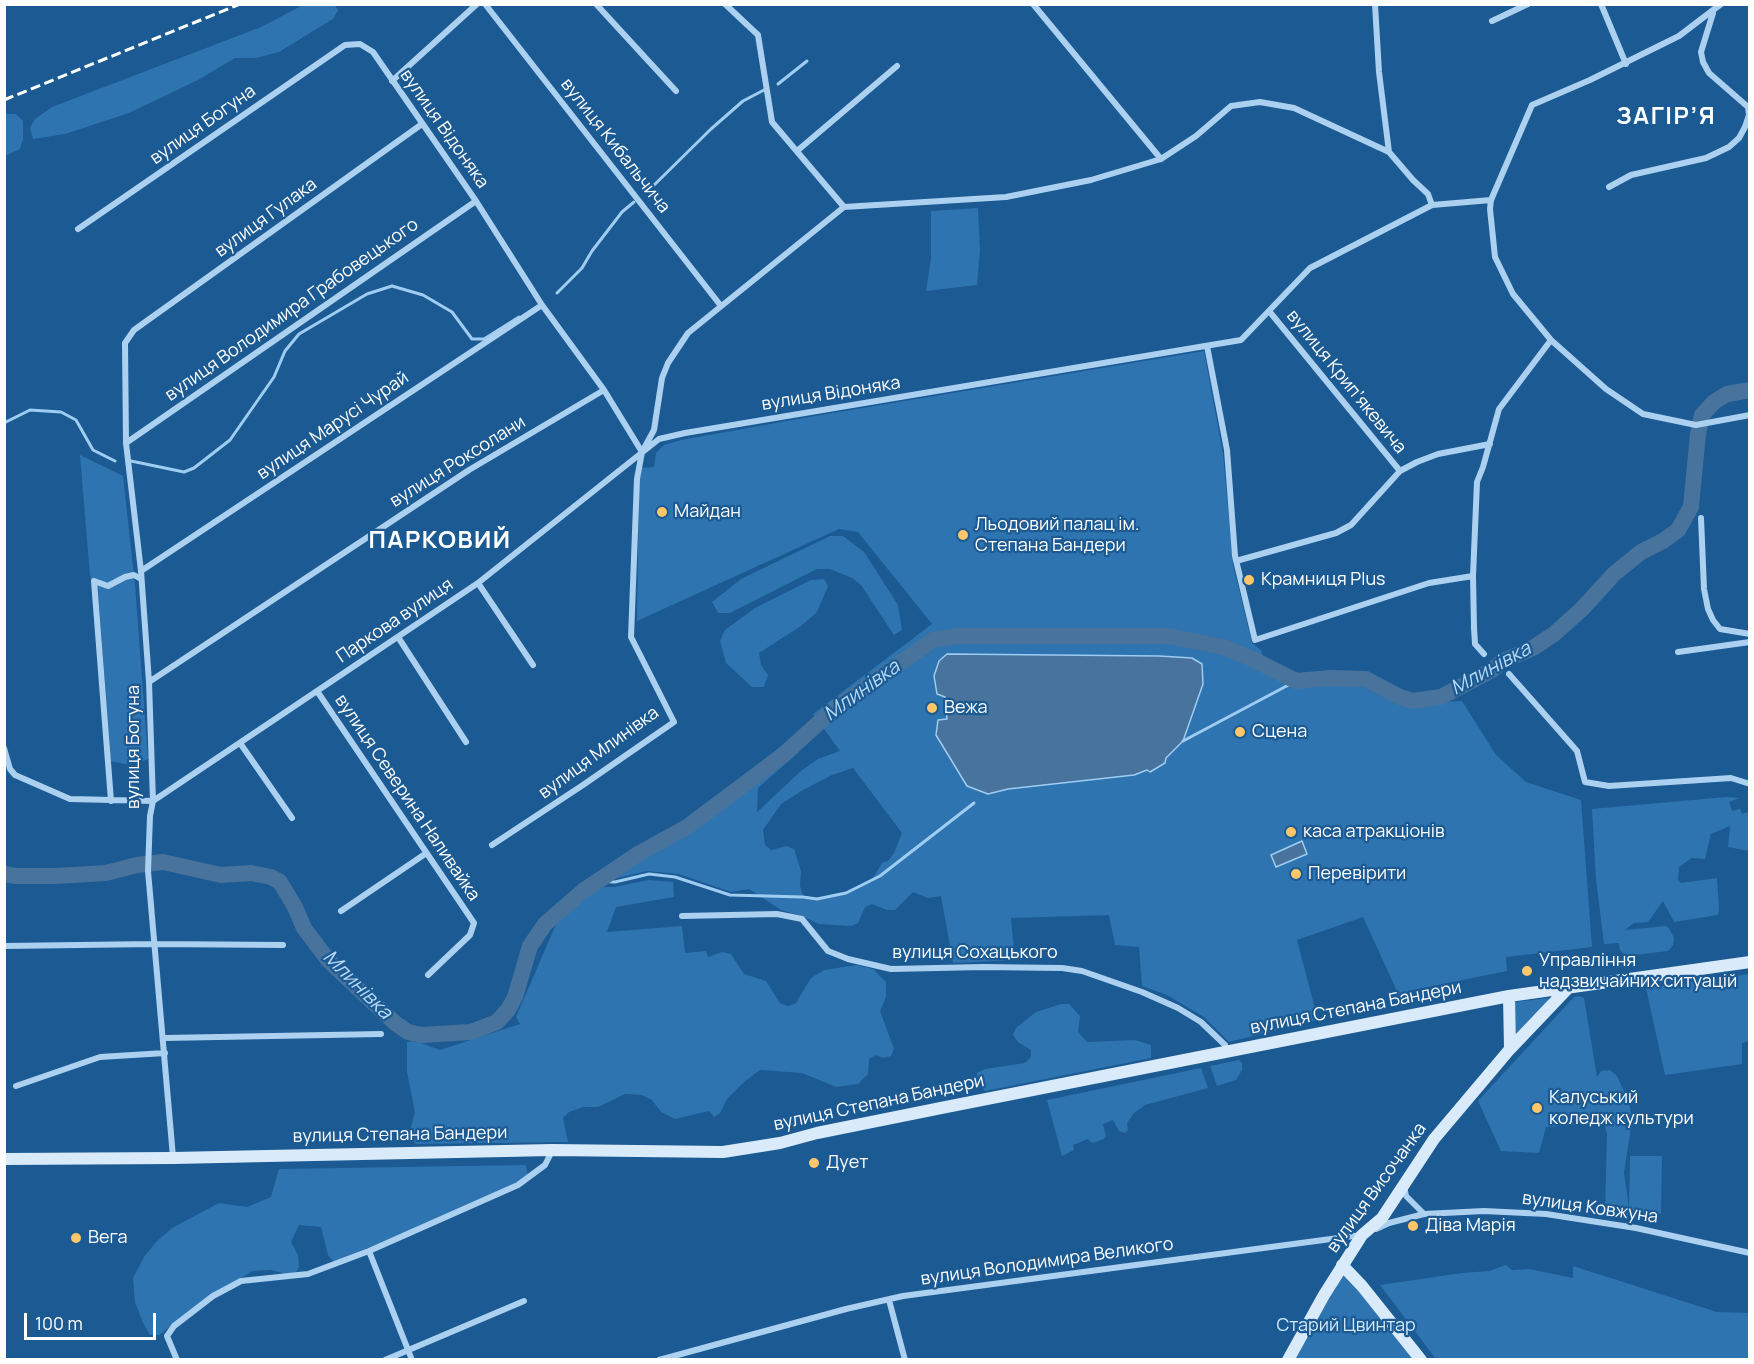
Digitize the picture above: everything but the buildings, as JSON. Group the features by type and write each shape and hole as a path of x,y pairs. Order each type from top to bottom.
{"main road":[{"name":"вулиця Степана Бандери","path":"4,1159 552,1150 723,1152 780,1143 817,1133 1509,996 1749,962"},
{"name":"вулиця Височанка","path":"1288,1359 1342,1265 1362,1235 1382,1218 1434,1139 1510,1049 1570,986"},
{"path":"1509,996 1510,1049"},
{"path":"1342,1265 1421,1359"}],"street":[{"path":"392,81 477,4"},
{"name":"вулиця Кибальчича","path":"485,4 721,306"},
{"path":"596,4 676,91"},
{"path":"725,4 758,35 772,122 844,207"},
{"path":"1033,4 1161,159"},
{"path":"1376,4 1379,72 1389,152"},
{"path":"1492,21 1528,4"},
{"path":"1601,4 1626,64"},
{"path":"1721,4 1678,36 1626,64 1532,105 1491,200 1490,209 1496,256 1513,294 1551,340 1606,389 1643,414 1696,425 1749,416"},
{"path":"1609,187 1631,175 1691,162 1729,147 1739,138 1749,115 1749,108 1713,77 1703,63 1701,52 1713,12"},
{"name":"вулиця Відоняка","path":"345,45 360,44 373,52 476,201 542,305 604,390 642,452 659,440 685,433 1241,340 1310,268 1432,205 1491,200"},
{"name":"вулиця Богуна","path":"78,229 345,45"},
{"path":"797,151 897,66"},
{"path":"642,452 654,430 662,378 668,363 688,333 844,207 1006,197 1091,180 1161,159 1196,136 1230,106 1260,102 1294,108 1389,152 1428,194 1432,205"},
{"name":"вулиця Гулака","path":"129,338 134,330 422,124"},
{"name":"вулиця Володимира Грабовецького","path":"126,443 476,201"},
{"name":"вулиця Марусі Чурай","path":"141,575 542,305"},
{"name":"вулиця Крипʼякевича","path":"1269,311 1400,471"},
{"name":"вулиця Богуна","path":"129,338 125,343 126,443 141,575 149,682 153,801 150,816 148,872 174,1158"},
{"path":"1484,654 1475,644 1473,576 1477,482 1499,409 1551,340"},
{"path":"1207,346 1227,450 1236,561 1255,640 1429,583 1473,576"},
{"name":"вулиця Роксолани","path":"149,682 469,470 604,390"},
{"path":"1236,561 1336,533 1351,525 1400,471 1438,454 1490,444"},
{"name":"Паркова вулиця","path":"153,801 478,583 642,452"},
{"name":"вулиця Млинівка","path":"492,845 674,722 631,637 637,479 642,452"},
{"path":"1701,518 1704,589 1708,609 1720,629 1749,634"},
{"path":"111,801 94,581 108,586 125,577 141,575"},
{"path":"478,583 532,665"},
{"path":"398,637 466,742"},
{"path":"1678,652 1749,642"},
{"path":"1509,674 1577,751 1585,782 1609,786 1731,778 1749,784"},
{"name":"вулиця Северина Наливайка","path":"317,691 425,854 474,923 470,935 428,975"},
{"path":"240,743 292,818"},
{"path":"4,748 10,769 15,775 70,799 153,801"},
{"path":"341,911 425,854"},
{"name":"вулиця Сохацького","path":"682,916 777,914 802,919 828,951 848,959 891,969 983,967 1062,968 1082,971 1142,992 1178,1008 1201,1022 1225,1045 1226,1051"},
{"path":"4,946 283,945"},
{"path":"164,1038 381,1034"},
{"path":"15,1086 100,1057 165,1053"},
{"path":"177,1359 167,1336 174,1326 213,1296 241,1281 308,1274 369,1251 518,1185 545,1166 552,1150"},
{"path":"1403,1183 1406,1196 1424,1214"},
{"name":"вулиця Ковжуна","path":"1362,1235 1389,1223 1424,1214 1484,1211 1546,1214 1636,1228 1749,1253"},
{"name":"вулиця Володимира Великого","path":"660,1359 889,1300 1362,1235"},
{"path":"369,1251 412,1359"},
{"path":"889,1300 905,1359"},
{"path":"386,1359 524,1301"}],"green space":[{"path":"303,5 335,5 338,10 333,19 279,52 256,58 235,58 198,80 129,113 65,134 33,139 30,128 35,119 52,107 261,27"},
{"path":"5,114 16,114 23,121 23,139 20,149 5,156"},
{"path":"978,208 980,250 977,285 926,291 931,259 931,211"},
{"path":"1204,351 1223,454 1233,565 1252,643 1261,650 1264,660 1307,685 1364,684 1409,704 1462,701 1496,755 1526,782 1581,800 1592,947 1506,957 1507,971 1408,991 1400,1007 1396,989 1363,917 1297,940 1318,1020 1229,1042 1204,1017 1167,995 1142,986 1139,947 1115,945 1109,915 1011,918 1015,960 953,963 941,896 928,898 913,892 895,910 887,910 872,904 865,907 858,923 851,926 819,924 781,910 749,889 731,892 679,874 647,871 611,878 641,856 683,836 685,822 795,735 802,744 799,752 758,788 757,812 802,770 818,759 840,751 813,714 932,624 858,532 839,529 637,621 639,481 642,468 654,467 656,453 664,445 815,416","holes":["853,768 902,833 894,853 888,861 882,863 873,878 846,893 817,899 803,896 800,886 801,871 794,849 786,846 771,850 765,845 763,830 781,804 832,775"]},
{"path":"80,455 123,476 135,585 148,759 139,763 124,764 111,761 98,591 90,576"},
{"path":"830,536 843,536 864,552 898,605 902,630 894,635 861,585 852,578 830,569 817,569 730,613 718,613 712,602 741,579"},
{"path":"824,579 828,586 817,612 801,626 759,653 761,665 768,675 764,687 752,687 726,663 720,641 725,630 755,608 811,580"},
{"path":"1726,797 1739,798 1729,802 1732,811 1740,809 1742,814 1749,812 1749,851 1728,847 1730,826 1711,834 1705,859 1692,858 1679,867 1678,880 1681,883 1717,878 1718,915 1674,922 1663,901 1648,922 1634,923 1625,930 1666,926 1674,938 1673,945 1668,951 1626,956 1620,950 1619,943 1604,944 1596,879 1592,809"},
{"path":"649,880 673,882 674,897 616,907 607,932 682,926 685,953 706,951 708,957 722,952 731,954 744,974 766,981 780,1003 788,1006 796,1003 811,978 824,970 857,965 873,969 886,982 886,997 880,1011 894,1049 891,1056 883,1058 876,1055 869,1059 868,1074 858,1084 836,1087 802,1073 760,1070 727,1099 720,1113 714,1117 709,1111 675,1119 661,1112 652,1100 642,1095 625,1094 598,1107 583,1107 569,1112 563,1118 568,1142 416,1144 412,1140 410,1131 415,1112 407,1072 407,1042 416,1041 440,1050 520,1024 516,1017 557,922 599,887 615,887"},
{"path":"1749,974 1749,1041 1742,1043 1742,1064 1665,1075 1646,988"},
{"path":"1574,997 1584,998 1597,1077 1601,1071 1610,1070 1617,1076 1629,1102 1632,1120 1624,1173 1629,1207 1630,1156 1662,1156 1661,1214 1629,1213 1624,1219 1605,1213 1607,1134 1604,1123 1546,1127 1539,1153 1501,1151 1478,1101"},
{"path":"1548,998 1549,1000 1515,1037 1515,1002"},
{"path":"1061,1004 1069,1004 1080,1016 1078,1032 1087,1042 1135,1040 1151,1045 1151,1058 985,1091 977,1080 977,1073 985,1069 1025,1063 1031,1057 1031,1050 1018,1042 1013,1035 1016,1028 1036,1012"},
{"path":"1239,1060 1242,1063 1242,1070 1236,1080 1217,1086 1210,1066"},
{"path":"1201,1068 1208,1088 1145,1105 1134,1113 1127,1123 1128,1130 1125,1133 1119,1131 1113,1120 1103,1124 1106,1136 1104,1139 1092,1143 1088,1139 1073,1145 1074,1150 1062,1156 1047,1100"},
{"path":"526,1165 528,1177 518,1185 334,1262 328,1255 321,1227 299,1225 291,1242 298,1255 299,1267 294,1276 271,1270 253,1271 216,1292 159,1335 150,1335 143,1323 135,1302 133,1278 144,1257 156,1242 172,1228 219,1203 247,1207 271,1197 279,1169"},
{"name":"Старий Цвинтар","path":"1342,1265 1415,1360 1289,1360"},
{"path":"1506,1265 1512,1270 1529,1269 1573,1278 1573,1266 1717,1312 1749,1313 1749,1359 1436,1359 1380,1285 1489,1271"}],"shaded area":[{"path":"947,654 1192,658 1202,664 1203,684 1183,741 1166,758 1165,763 1150,772 1147,770 1134,775 1008,789 988,794 967,786 936,735 938,720 947,719 945,697 937,694 934,676 939,661"},
{"path":"1302,841 1307,854 1276,867 1271,855"}],"waterway":[{"path":"778,84 807,61"},
{"path":"647,192 743,101 764,90"},
{"path":"557,293 582,268 622,212 634,202"},
{"path":"131,461 184,472 194,468 230,440 274,377 285,351 299,334 367,294 392,286 423,295 452,312 472,339 484,339 519,317"},
{"name":"Млинівка","path":"4,874 56,876 106,873 137,865 163,862 221,875 251,873 271,877 280,882 304,928 328,960 395,1023 408,1032 422,1035 471,1032 497,1022 508,1010 515,997 530,946 545,924 583,891 638,854 687,827 782,756 834,709 933,640 958,636 1169,636 1223,647 1296,681 1331,678 1366,679 1400,697 1413,701 1441,697 1492,670 1503,661 1533,648 1554,634 1581,610 1614,574 1641,552 1678,530 1691,507 1702,415 1714,402 1727,394 1750,390"},
{"path":"4,423 30,410 61,412 76,420 93,450 115,461"},
{"path":"1183,741 1296,681"},
{"path":"598,881 615,882 649,874 675,877 730,895 817,899 846,893 880,876 974,803"}],"railway":[{"path":"4,100 240,4"}],"place":[{"name":"Майдан","path":"662,512"},
{"name":"Льодовий палац ім. Степана Бандери","path":"963,535"},
{"name":"Крамниця Plus","path":"1249,580"},
{"name":"Вежа","path":"932,708"},
{"name":"Сцена","path":"1240,732"},
{"name":"каса атракціонів","path":"1291,832"},
{"name":"Перевірити","path":"1296,874"},
{"name":"Управління надзвичайних ситуацій","path":"1527,971"},
{"name":"Калуський коледж культури","path":"1537,1108"},
{"name":"Дует","path":"814,1163"},
{"name":"Діва Марія","path":"1413,1226"},
{"name":"Вега","path":"76,1238"}],"district":[{"name":"ЗАГІР’Я","path":"1666,117"},
{"name":"ПАРКОВИЙ","path":"440,541"}]}
